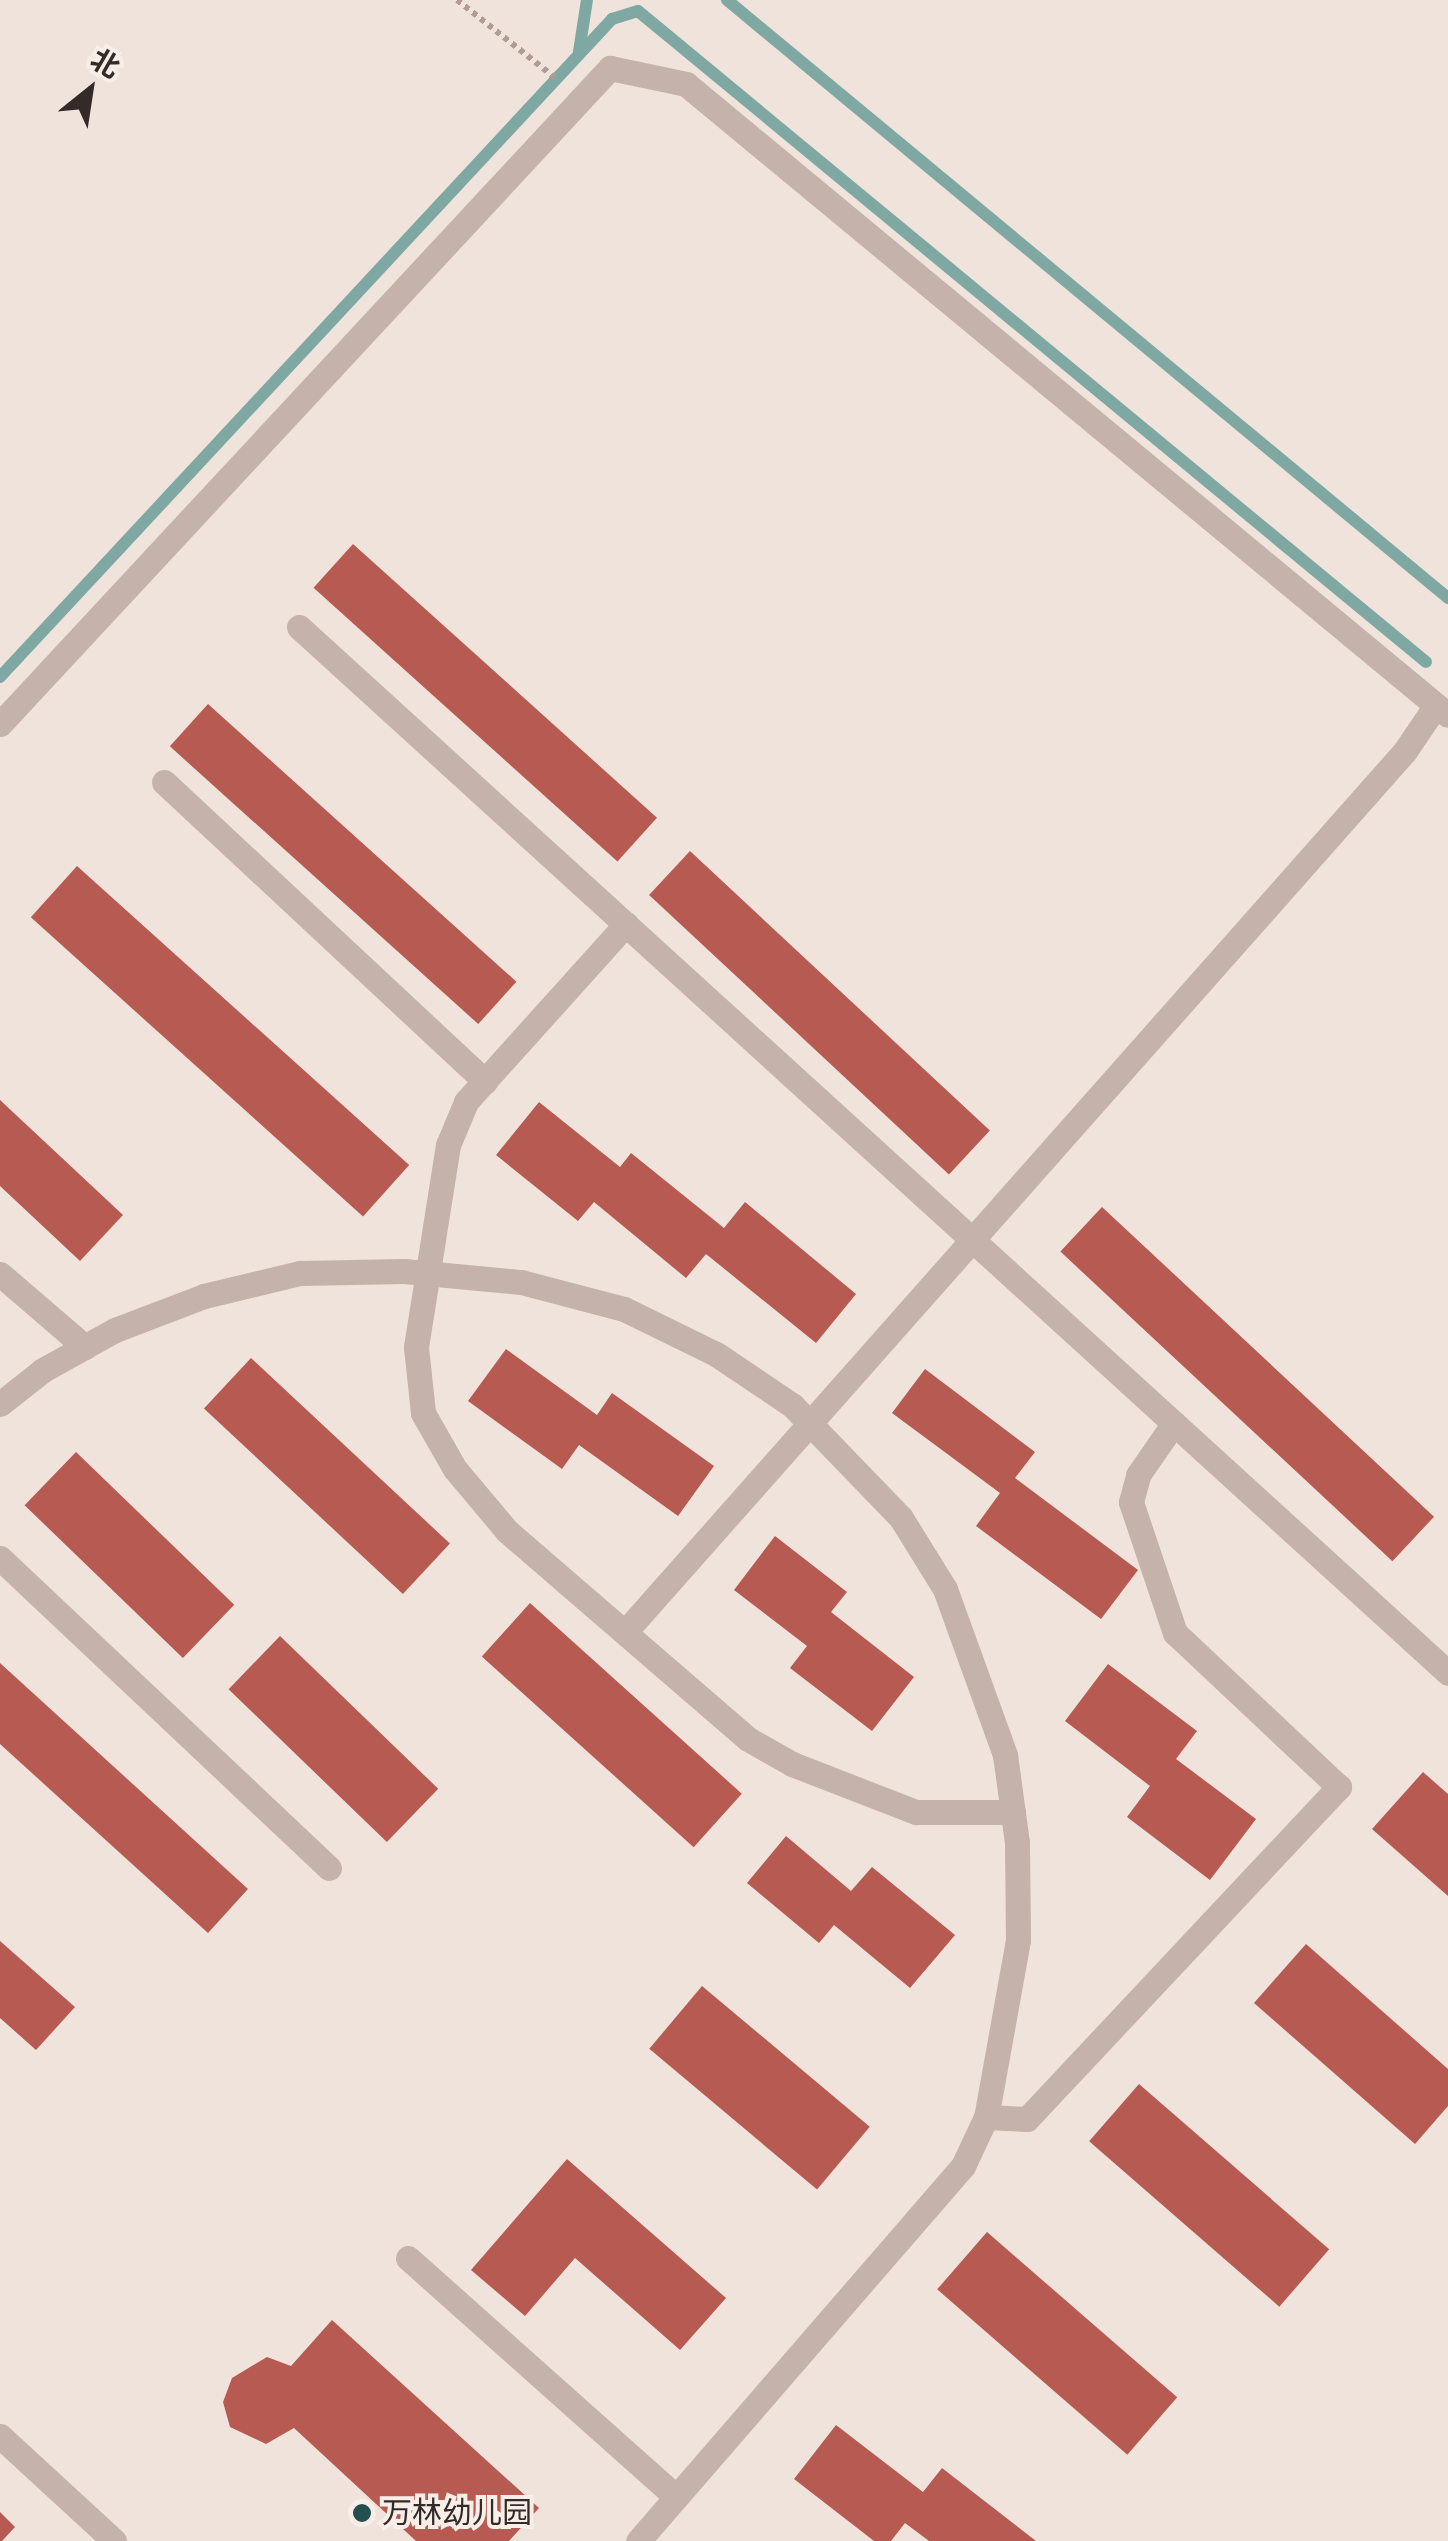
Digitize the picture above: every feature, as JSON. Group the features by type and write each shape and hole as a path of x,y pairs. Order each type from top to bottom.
{"street":[{"path":"0,724 610,68 686,84 1442,710 625,1632"},
{"path":"299,627 1448,1673"},
{"path":"164,782 485,1081"},
{"path":"626,924 466,1102 448,1145 416,1346 423,1413 455,1469 506,1531 748,1739 792,1764 916,1812 1013,1812"},
{"path":"0,1404 85,1346 204,1296 300,1273 428,1274 521,1282 624,1309 716,1354 812,1424 901,1518 945,1589 1005,1755 1013,1812 1018,1940 986,2117 963,2166 638,2541"},
{"path":"0,1274 85,1346"},
{"path":"986,2117 1028,2120 1340,1788 1175,1633 1131,1502 1138,1474 1174,1423"},
{"path":"0,1558 329,1868"},
{"path":"408,2258 676,2497"},
{"path":"0,2436 114,2541"}],"path":[{"path":"457,0 540,65"}],"building":[{"path":"353,544 657,818 617,862 314,588"},
{"path":"208,704 516,982 478,1024 170,746"},
{"path":"690,851 990,1131 949,1175 649,895"},
{"path":"77,866 409,1165 363,1216 31,917"},
{"path":"0,1100 123,1215 80,1261 0,1186"},
{"path":"539,1102 620,1167 631,1153 724,1228 745,1202 856,1294 816,1343 706,1254 686,1278 594,1202 578,1221 496,1155"},
{"path":"1102,1207 1434,1517 1392,1561 1060,1252"},
{"path":"506,1349 597,1415 612,1393 714,1466 678,1516 579,1445 562,1469 468,1401"},
{"path":"251,1358 450,1544 403,1594 204,1408"},
{"path":"925,1369 1035,1452 1015,1478 1138,1570 1101,1619 976,1526 1000,1493 892,1413"},
{"path":"76,1452 234,1605 183,1658 25,1505"},
{"path":"775,1536 847,1592 831,1612 914,1677 872,1731 790,1668 807,1646 734,1590"},
{"path":"530,1603 742,1794 694,1847 482,1657"},
{"path":"280,1636 438,1789 387,1842 229,1689"},
{"path":"0,1663 248,1889 208,1933 0,1744"},
{"path":"1108,1664 1197,1731 1176,1759 1256,1819 1210,1880 1127,1817 1150,1786 1065,1721"},
{"path":"1423,1772 1448,1794 1448,1896 1372,1829"},
{"path":"786,1836 851,1891 872,1867 955,1935 910,1988 834,1925 819,1943 747,1883"},
{"path":"0,1941 75,2007 36,2050 0,2018"},
{"path":"1306,1944 1448,2069 1448,2106 1415,2144 1254,2003"},
{"path":"702,1986 870,2127 817,2190 649,2049"},
{"path":"1139,2084 1329,2249 1279,2307 1089,2141"},
{"path":"567,2159 726,2298 680,2350 575,2258 525,2316 471,2270"},
{"path":"987,2232 1177,2397 1127,2455 937,2289"},
{"path":"332,2320 539,2508 509,2541 416,2541 294,2428 266,2444 230,2427 223,2402 232,2378 267,2357 291,2366"},
{"path":"836,2425 923,2492 942,2468 1036,2541 929,2541 905,2523 891,2541 874,2541 794,2479"},
{"path":"0,2512 15,2527 2,2541 0,2541"}],"waterway":[{"path":"579,52 587,0"},
{"path":"727,0 1448,598"},
{"path":"0,677 612,19 638,11 1426,662"}],"place":[{"name":"万林幼儿园","path":"362,2513"}]}
